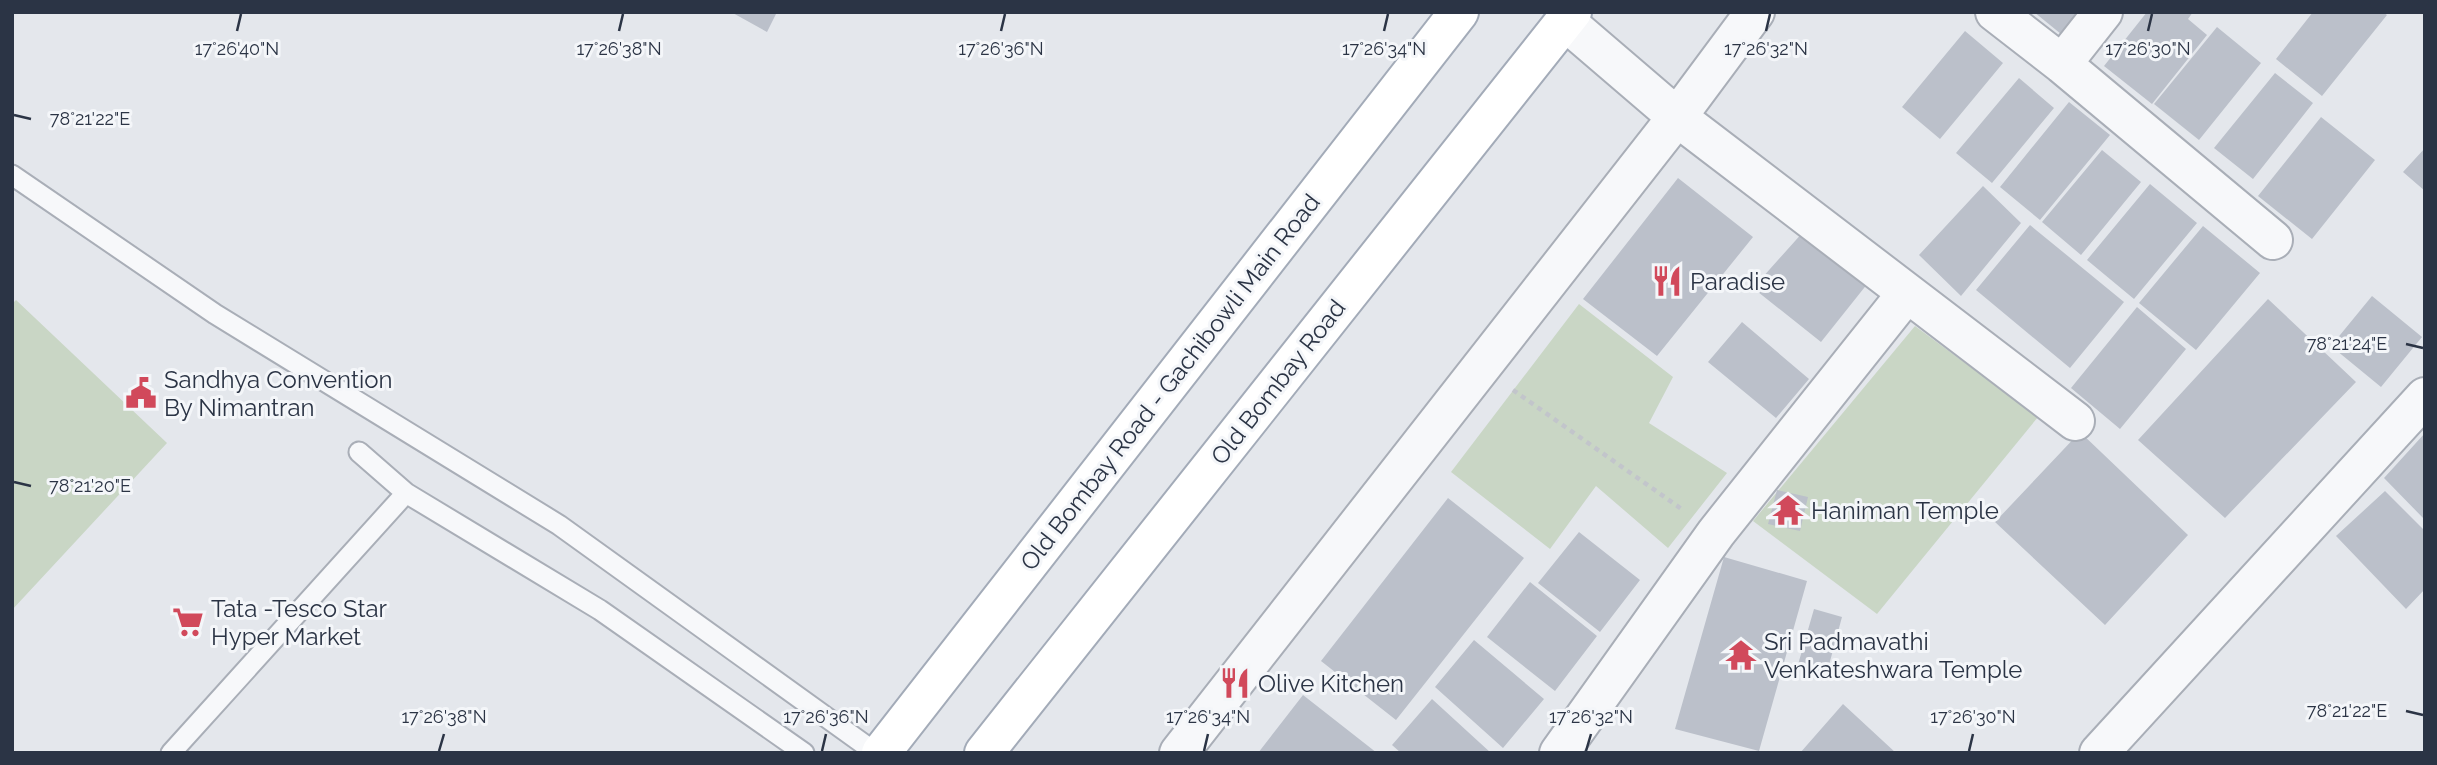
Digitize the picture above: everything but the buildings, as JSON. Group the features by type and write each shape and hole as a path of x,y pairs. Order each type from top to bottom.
{"main road":[{"name":"Old Bombay Road - Gachibowli Main Road","path":"881,753 1454,14"},
{"name":"Old Bombay Road","path":"984,753 1568,16"}],"street":[{"path":"1180,753 1755,12"},
{"path":"1995,12 2062,64 2273,240"},
{"path":"2062,64 2104,12"},
{"path":"1568,16 1676,117 2075,421"},
{"path":"1559,753 1716,533 1907,293"},
{"path":"2099,753 2425,397"}],"lane":[{"path":"12,175 215,314 559,525 876,753"},
{"path":"359,452 407,494 600,610 804,753"},
{"path":"175,751 407,494"}],"path":[{"path":"1480,368 1716,533"}],"green space":[{"path":"16,300 167,443 12,610 12,304"},
{"path":"1579,304 1673,377 1649,423 1727,473 1668,548 1596,486 1550,549 1451,472"},
{"path":"1915,326 2038,417 1877,614 1753,521"}],"place":[{"name":"Paradise","path":"1667,281"},
{"name":"Sandhya Convention By Nimantran","path":"141,393"},
{"name":"Haniman Temple","path":"1788,510"},
{"name":"Tata -Tesco Star Hyper Market","path":"188,622"},
{"name":"Sri Padmavathi Venkateshwara Temple","path":"1741,655"},
{"name":"Olive Kitchen","path":"1235,683"}]}
